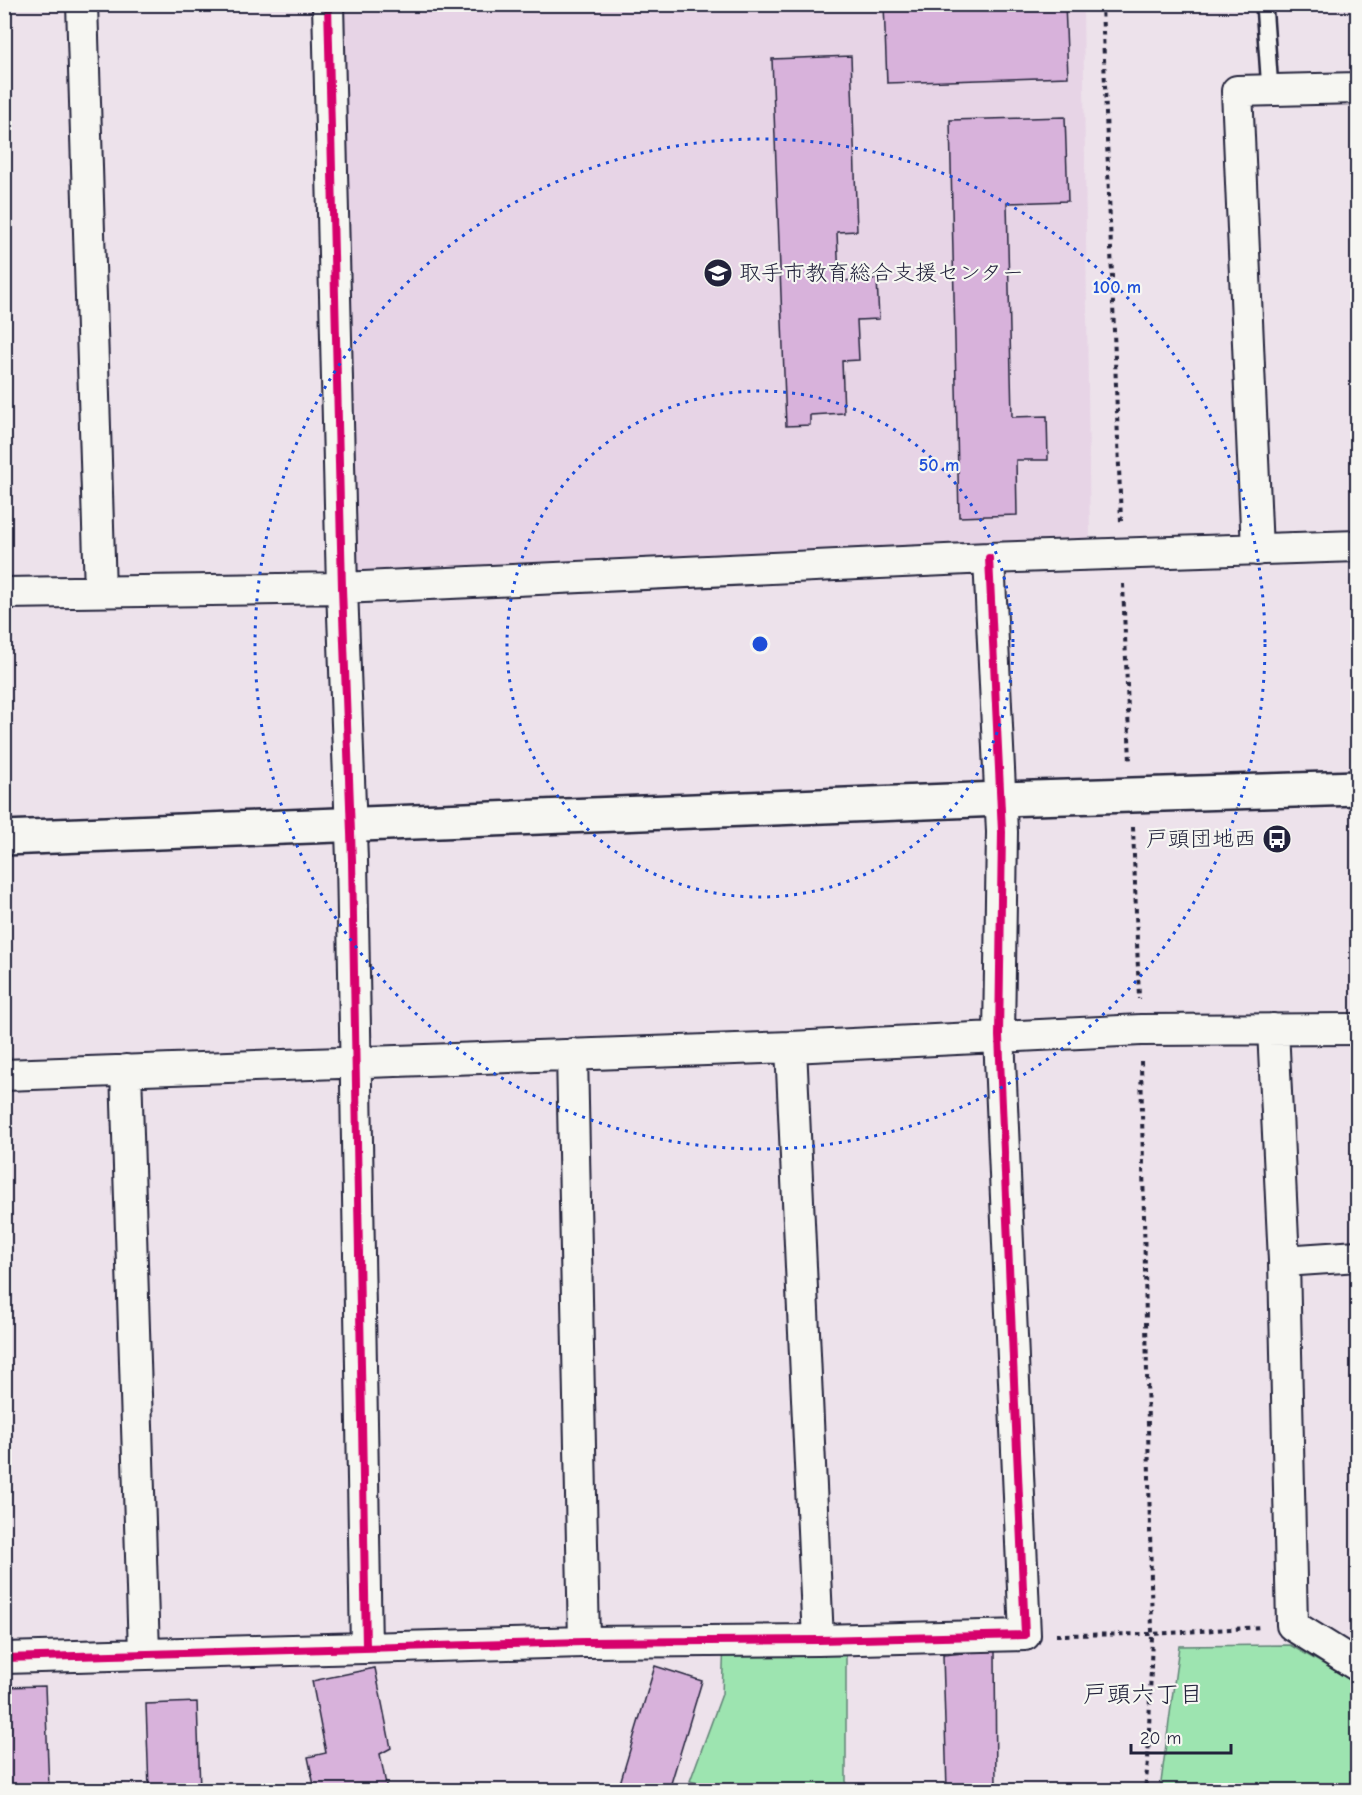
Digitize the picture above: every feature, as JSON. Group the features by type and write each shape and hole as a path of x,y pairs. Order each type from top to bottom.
{"street":[{"path":"82,4 100,591"},
{"path":"328,4 356,1061 366,1647"},
{"path":"1257,550 1237,91 1358,88"},
{"path":"4,593 342,588 989,558 1358,546"},
{"path":"4,1658 584,1642 1025,1635 999,1036 1002,832 989,558"},
{"path":"4,838 1001,799 1131,784 1358,788"},
{"path":"1273,1029 1284,1261 1292,1625 1358,1666"},
{"path":"4,1075 791,1047 1141,1030 1358,1029"},
{"path":"791,1047 818,1640"},
{"path":"572,1054 584,1642"},
{"path":"126,1070 144,1653"},
{"path":"1284,1261 1358,1256"}],"lane":[{"path":"1264,4 1270,90"}],"path":[{"path":"1102,4 1121,531"},
{"path":"1123,578 1141,1030 1152,1634 1145,1791"},
{"path":"1025,1635 1152,1634 1292,1625"}],"shaded area":[{"name":"取手市教育総合支援センター","path":"344,5 1083,5 1090,542 355,571"}],"green space":[{"path":"846,1640 846,1790 723,1790 690,1781 722,1694 724,1641"},
{"path":"1290,1645 1357,1683 1357,1790 1160,1790 1179,1646"}],"building":[{"path":"884,4 1065,4 1068,77 887,83"},
{"path":"851,56 857,231 837,232 839,281 877,279 879,319 857,320 859,360 842,361 844,413 810,415 810,425 786,426 772,59"},
{"path":"1065,117 1068,201 1007,203 1012,417 1047,416 1048,460 1016,460 1017,515 959,517 950,120"},
{"path":"995,1650 996,1790 947,1790 943,1655"},
{"path":"655,1666 702,1681 669,1790 618,1790"},
{"path":"375,1668 391,1748 380,1754 387,1790 315,1790 308,1757 326,1753 312,1681"},
{"path":"45,1686 49,1790 4,1790 4,1687"},
{"path":"197,1702 200,1790 149,1790 146,1704"}],"cycle path":[{"path":"328,4 342,588 352,860 366,1647"},
{"path":"4,1658 584,1642 1025,1635 999,1036 1002,832 989,558"}],"place":[{"name":"取手市教育総合支援センター","path":"718,273"},
{"name":"戸頭団地西","path":"1277,839"}],"district":[{"name":"戸頭六丁目","path":"1143,1694"}]}
